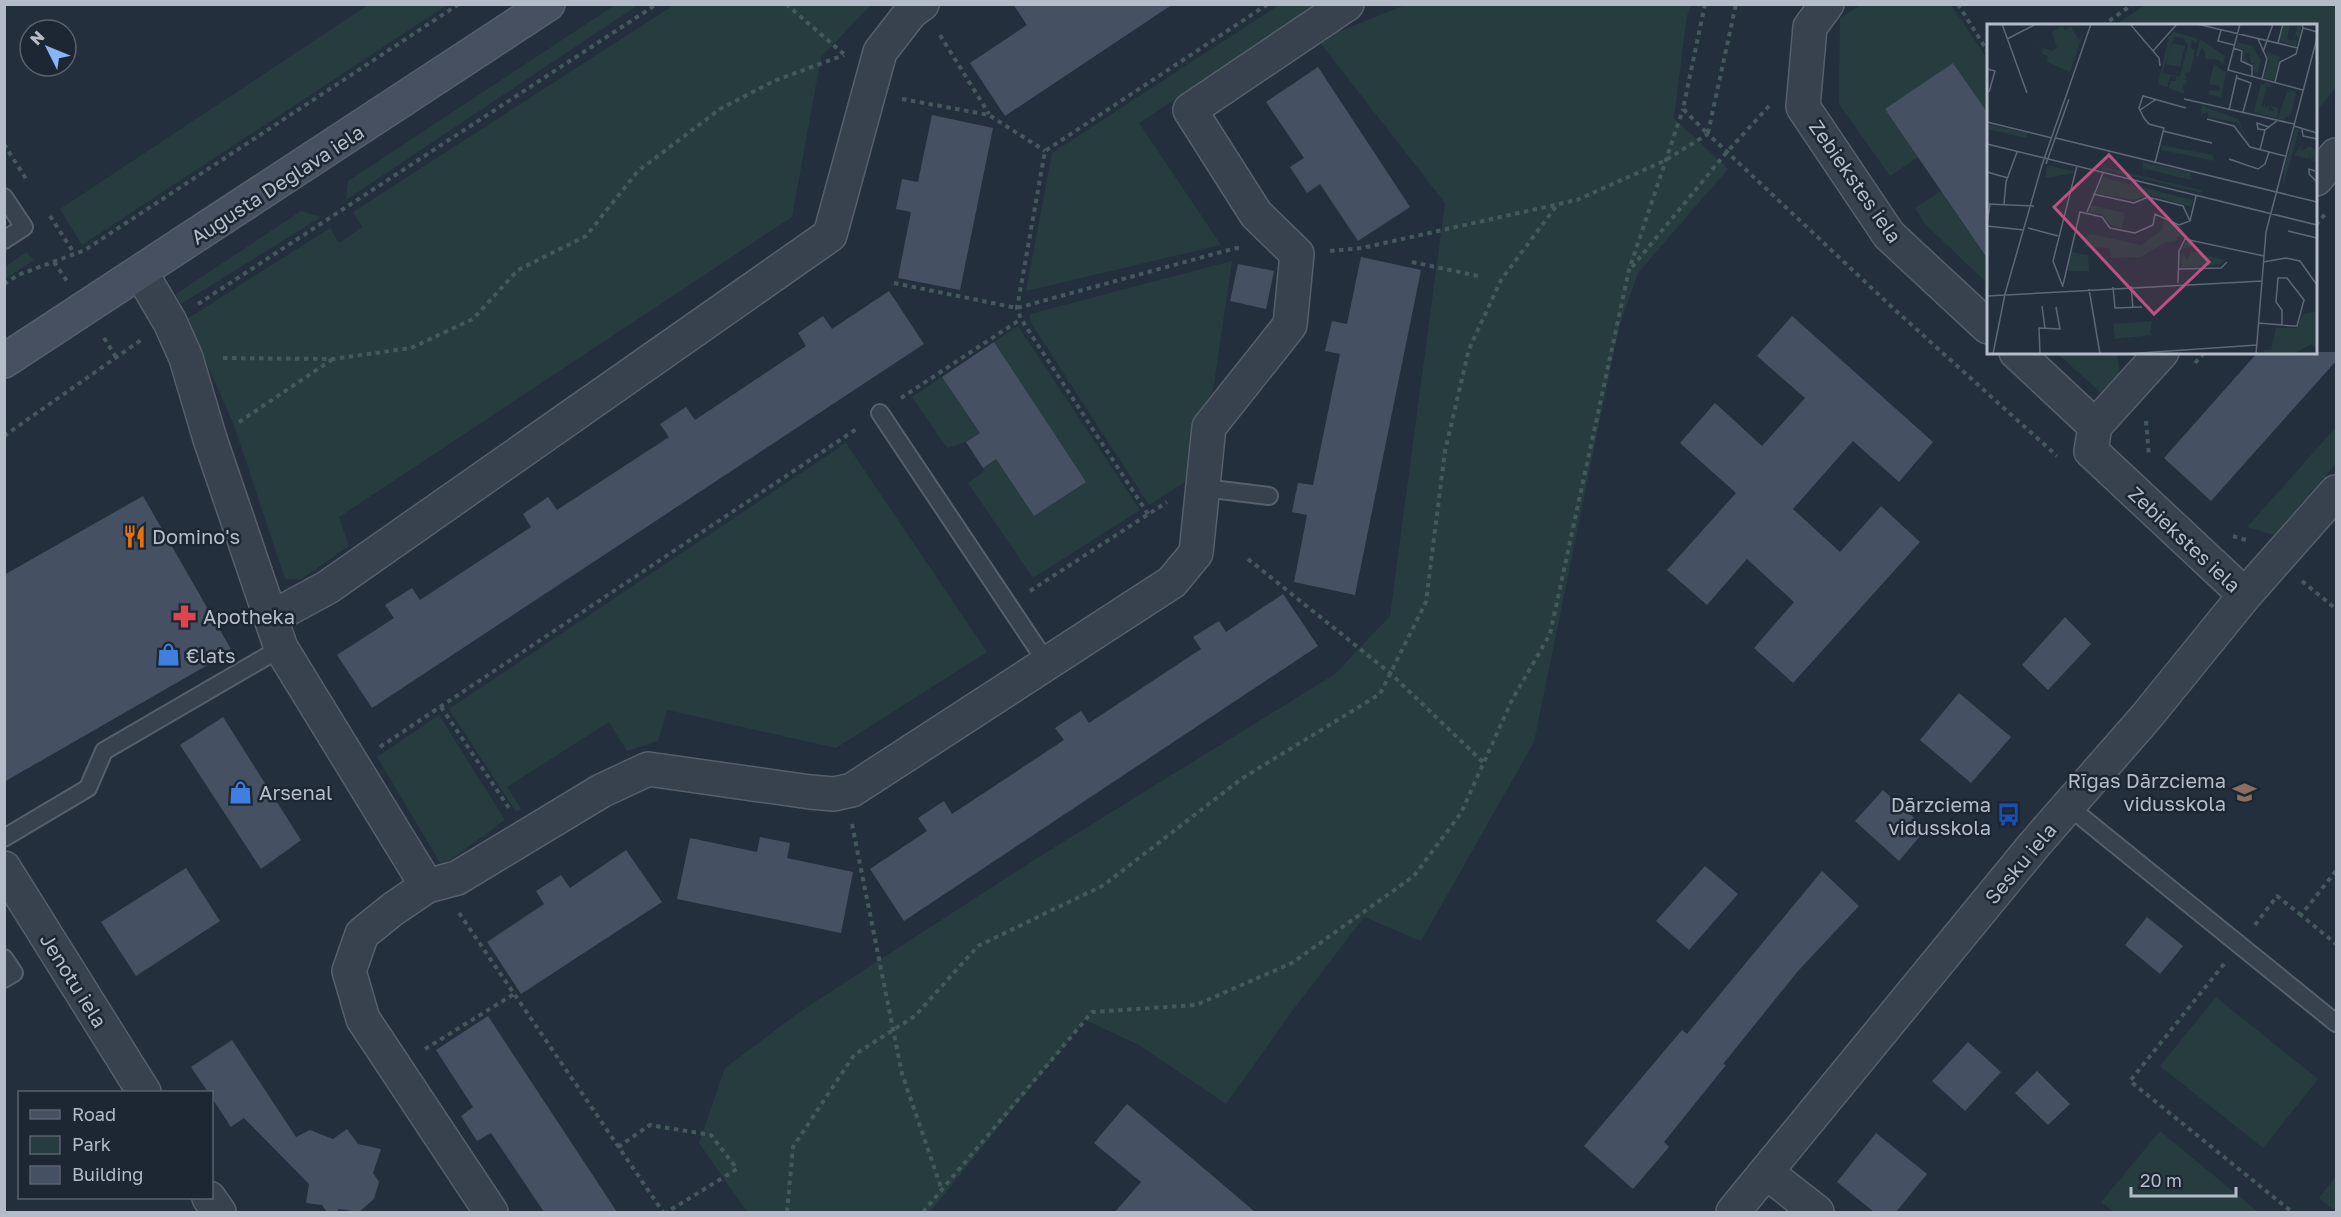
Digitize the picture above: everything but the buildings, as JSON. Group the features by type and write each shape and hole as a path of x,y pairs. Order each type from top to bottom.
{"main road":[{"name":"Augusta Deglava iela","path":"4,361 548,4"}],"street":[{"path":"276,633 328,587 830,235 880,52 911,12 922,4"},
{"path":"491,1212 363,1018 349,971 362,934 427,886 457,878 601,791 648,769 810,792 834,794 852,790 1172,582 1196,554 1209,427 1290,325 1297,254 1256,214 1190,110 1347,4"},
{"name":"Zebiekstes iela","path":"1827,4 1810,27 1803,107 1889,235 1987,325"},
{"path":"2317,178 2337,155"},
{"path":"141,273 170,322 186,358 210,439 276,633 352,766 427,886"},
{"path":"2018,354 2095,426 2160,354"},
{"name":"Zebiekstes iela","path":"2095,426 2091,451 2245,595"},
{"name":"Sesku iela","path":"1733,1212 2245,595 2337,492"},
{"name":"Jenotu iela","path":"4,868 143,1091"},
{"path":"1766,1172 1817,1212"},
{"path":"210,1199 219,1212"}],"lane":[{"path":"4,197 24,227 4,240"},
{"path":"880,413 1047,663"},
{"path":"1204,488 1269,496"},
{"path":"4,838 88,788 104,751 276,633"},
{"path":"2068,806 2337,1023"},
{"path":"4,958 14,974 4,979"}],"path":[{"path":"4,284 18,275 85,249 459,4"},
{"path":"4,436 170,322 657,4"},
{"path":"786,4 845,55"},
{"path":"1148,514 1021,319 1017,308 1045,152 1268,4"},
{"path":"923,1212 1092,1012 1196,1005 1292,963 1414,876 1461,813 1512,700 1550,634 1629,270 1683,109 1705,4"},
{"path":"894,283 1017,308 1236,248 1297,254 1362,248 1577,200 1664,161 1708,134 1736,4"},
{"path":"1958,4 1987,49"},
{"path":"2105,24 2133,4"},
{"path":"940,35 989,115"},
{"path":"186,358 333,359 411,348 473,319 518,270 586,236 638,171 720,109 774,81 859,50 880,52"},
{"path":"901,99 989,115 1045,152"},
{"path":"1629,270 1726,153 1769,106 1803,107"},
{"path":"1683,109 1726,153 2060,458"},
{"path":"787,1212 793,1147 854,1055 915,1016 978,946 1104,885 1241,779 1380,694 1426,602 1444,451 1469,349 1501,280 1558,205"},
{"path":"1412,262 1478,276"},
{"path":"352,766 1021,319"},
{"path":"2190,369 2203,354"},
{"path":"210,439 333,359"},
{"path":"2149,463 2146,420 2154,411"},
{"path":"1008,605 1183,492 1204,488"},
{"path":"1248,559 1390,673 1484,762"},
{"path":"2277,560 2337,609"},
{"path":"441,707 528,837"},
{"path":"845,791 902,1074 942,1190"},
{"path":"2301,915 2337,871"},
{"path":"427,886 456,908 663,1212"},
{"path":"2292,1212 2130,1081 2277,896 2337,944"},
{"path":"396,1068 514,993"},
{"path":"618,1147 650,1125 711,1135 737,1169 667,1212"},
{"path":"927,1208 934,1212"},
{"path":"2282,1212 2286,1208"}],"green space":[{"path":"2147,4 2336,5 2336,88 2317,110 2317,24 2117,24"},
{"path":"368,5 447,5 82,245 60,209"},
{"path":"615,5 638,5 346,200 348,181"},
{"path":"674,5 871,5 821,57 792,217 339,517 349,546 300,580 285,579 234,425 187,319 330,228 339,243 362,227 353,212"},
{"path":"1279,5 1320,5 1139,123 1221,245 1026,291 1052,153"},
{"path":"1405,5 1691,5 1687,16 1674,118 1728,169 1638,273 1619,327 1534,742 1421,941 1364,917 1293,1010 1226,1104 1139,1045 1085,1020 930,1212 747,1212 699,1143 725,1068 801,1011 1034,860 1335,674 1390,616 1445,203 1318,40"},
{"path":"1861,5 1951,5 1987,59 1987,114 1953,63 1886,109 1918,157 1890,176 1839,104 1840,18"},
{"path":"1941,191 1983,253 1987,250 1986,282 1925,224 1915,208"},
{"path":"301,211 321,217 181,304 176,294"},
{"path":"26,252 34,260 5,279 5,267"},
{"path":"1232,261 1213,391 1194,418 1185,482 1149,505 1031,323 1030,314"},
{"path":"1018,326 1140,510 1033,578 968,483 985,471 983,468 996,459 1034,516 1085,482 994,342"},
{"path":"2058,354 2117,354 2120,375 2102,394"},
{"path":"942,377 980,433 966,442 947,448 912,397"},
{"path":"2336,427 2336,464 2274,535 2247,527"},
{"path":"846,443 987,652 836,748 667,710 658,741 627,751 609,722 507,787 521,809 516,812 449,709"},
{"path":"439,715 505,820 442,866 377,757"},
{"path":"2216,997 2318,1079 2263,1148 2160,1066"},
{"path":"2160,1131 2258,1212 2114,1212 2101,1202"},
{"path":"2336,1176 2336,1212 2319,1198"}],"place":[{"name":"Domino's","path":"134,536"},
{"name":"Apotheka","path":"185,616"},
{"name":"€lats","path":"168,655"},
{"name":"Arsenal","path":"241,792"},
{"name":"Rīgas Dārzciema vidusskola","path":"2244,792"},
{"name":"Dārzciema vidusskola","path":"2009,815"}]}
